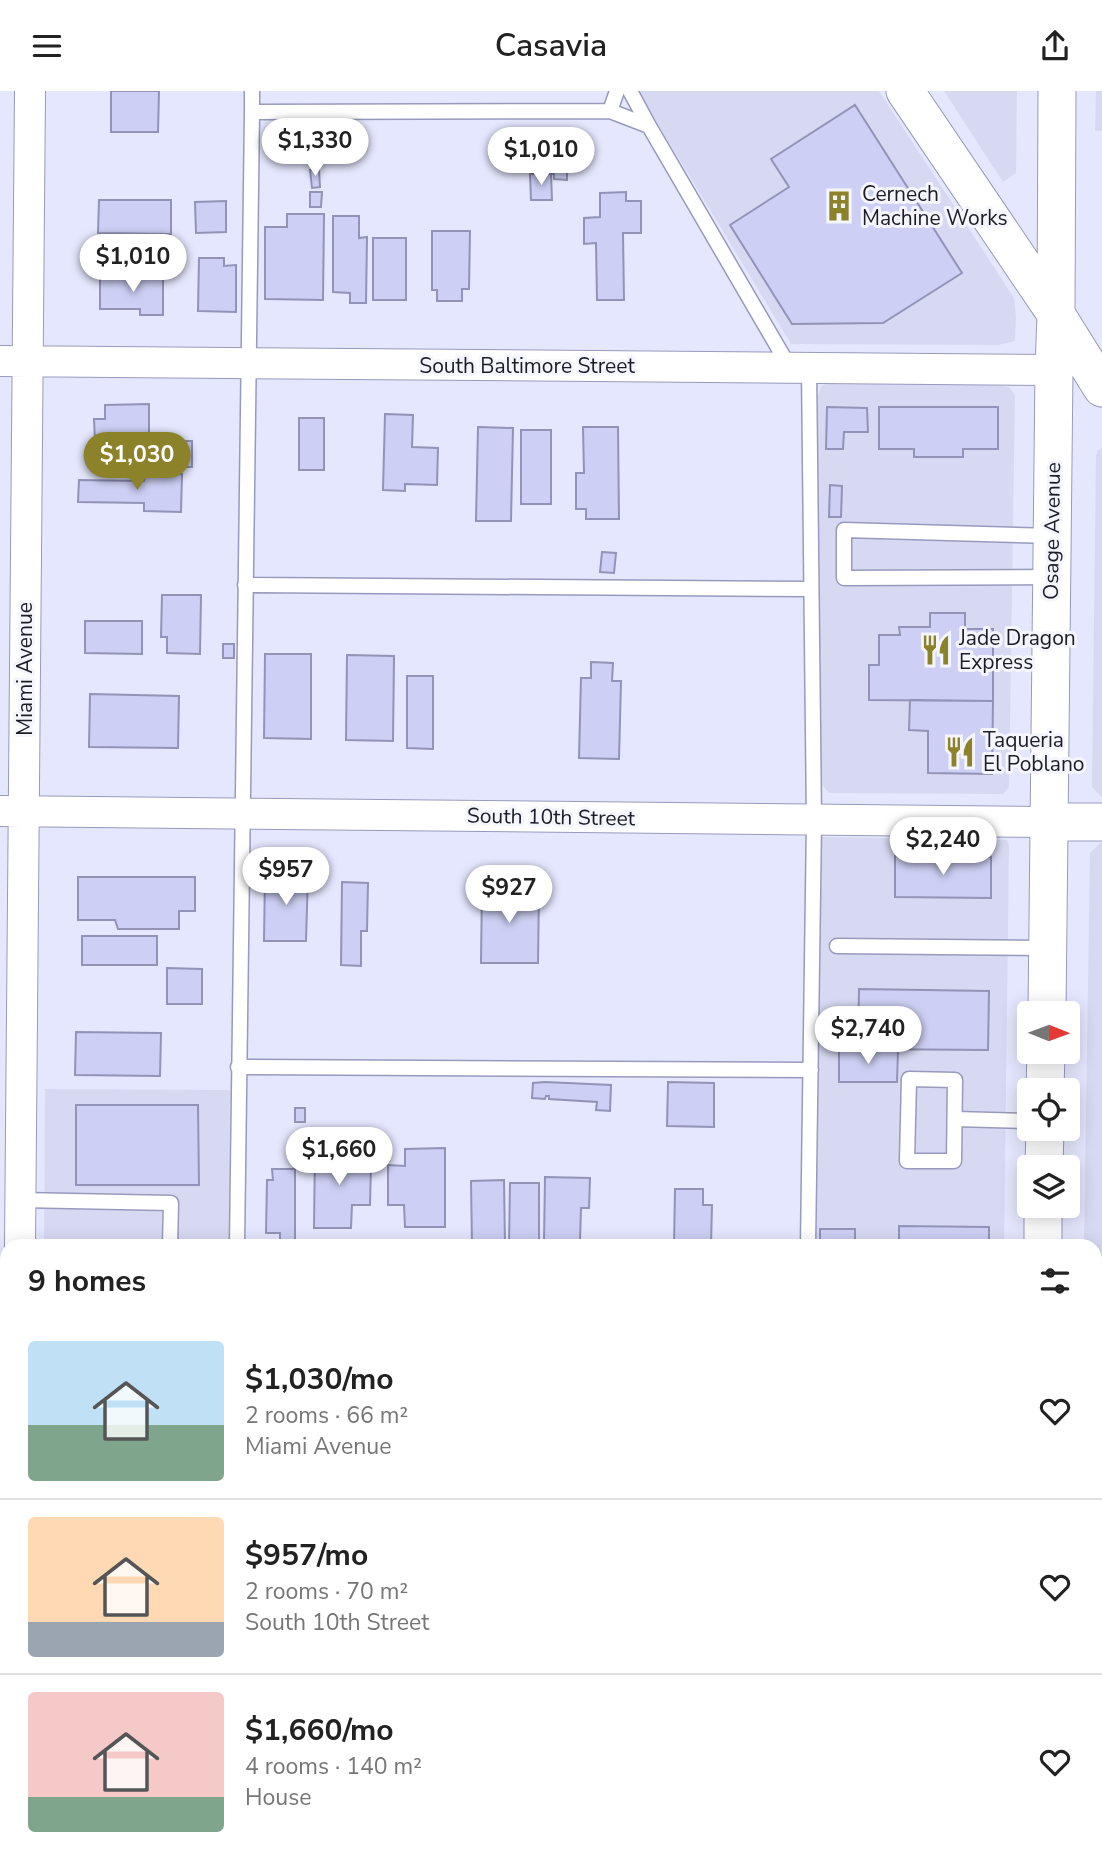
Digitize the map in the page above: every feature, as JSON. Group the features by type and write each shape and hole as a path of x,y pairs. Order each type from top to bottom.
{"street":[{"name":"Miami Avenue","path":"20,1239 12,811 13,361 30,91"},
{"path":"905,91 1056,314 1102,388"},
{"name":"Osage Avenue","path":"1047,1001 1057,91"},
{"name":"South Baltimore Street","path":"13,361 1054,370"},
{"name":"South 10th Street","path":"12,811 1102,822"},
{"path":"1043,1239 1044,1218"}],"lane":[{"path":"237,1239 252,91"},
{"path":"610,111 617,91"},
{"path":"630,91 799,368 810,589 814,821 808,1239"},
{"path":"252,112 610,111 649,126"},
{"path":"1052,536 844,530 844,577 1052,577"},
{"path":"245,585 810,589"},
{"path":"837,946 1048,949"},
{"path":"238,1066 811,1070"},
{"path":"909,1079 955,1080 955,1119 954,1161 907,1161 909,1079"},
{"path":"955,1119 1017,1121"},
{"path":"20,1200 171,1203 170,1239"}],"shaded area":[{"path":"638,91 879,91 1014,298 1015,341 998,345 791,344"},
{"path":"944,91 1017,91 1016,173 1003,182"},
{"path":"1096,91 1102,91 1102,131 1095,131"},
{"path":"829,382 985,383 1009,387 1015,395 1009,787 1003,794 829,793 817,775 815,401 822,386"},
{"path":"1102,448 1102,797 1092,787 1096,456 1097,451"},
{"path":"822,837 1007,840 1004,1239 816,1239"},
{"path":"1102,843 1102,1239 1084,1239 1090,853"},
{"path":"45,1089 230,1090 229,1239 44,1239"}],"building":[{"path":"111,91 159,91 158,132 111,132"},
{"name":"Cernech Machine Works","path":"855,105 962,273 883,323 792,324 730,225 789,187 771,159"},
{"path":"537,136 550,136 549,154 536,153"},
{"path":"558,143 579,143 579,168 558,168"},
{"path":"533,156 552,156 552,174 534,174"},
{"path":"319,169 320,187 312,188 310,170"},
{"path":"554,170 567,170 567,180 554,179"},
{"path":"530,174 551,174 552,200 531,200"},
{"path":"310,192 322,192 321,207 310,207"},
{"path":"626,192 626,201 641,201 641,233 623,233 624,300 597,300 596,243 584,244 584,218 600,217 600,193"},
{"path":"99,200 171,200 171,234 98,233"},
{"path":"226,201 226,232 196,233 195,202"},
{"path":"287,214 324,214 323,300 265,299 265,227 287,227"},
{"path":"333,216 359,216 359,238 367,237 366,303 350,303 350,293 333,292"},
{"path":"432,231 470,231 469,289 462,289 462,301 437,301 437,290 432,290"},
{"path":"98,238 164,239 164,269 98,269"},
{"path":"373,238 406,238 406,300 373,300"},
{"path":"199,258 224,258 224,266 236,265 236,312 198,311"},
{"path":"100,276 163,276 163,315 140,315 140,309 100,309"},
{"path":"149,404 149,435 161,435 161,441 192,441 192,467 161,467 161,456 107,456 107,441 95,441 94,419 105,419 105,405"},
{"path":"827,407 867,408 868,432 844,432 843,449 826,449"},
{"path":"879,407 998,407 998,449 963,449 963,457 914,457 914,449 879,449"},
{"path":"385,414 413,415 412,447 438,448 437,485 405,484 405,491 383,490"},
{"path":"299,418 324,418 324,470 299,470"},
{"path":"478,427 513,428 511,521 476,521"},
{"path":"583,427 618,427 619,519 586,519 586,509 576,509 576,473 584,473"},
{"path":"521,430 551,430 551,504 521,504"},
{"path":"145,473 182,474 181,512 144,511 144,503 78,502 79,480 144,481"},
{"path":"830,485 842,486 841,517 829,517"},
{"path":"602,552 616,553 614,573 600,572"},
{"path":"162,595 201,595 200,654 167,653 167,637 161,637"},
{"name":"Jade Dragon Express","path":"930,613 965,613 965,629 993,629 993,701 869,700 869,665 879,665 879,635 900,635 899,627 930,627"},
{"path":"85,621 142,621 142,654 85,653"},
{"path":"223,644 234,644 234,658 223,658"},
{"path":"265,654 311,654 311,739 264,738"},
{"path":"347,655 394,656 393,741 346,740"},
{"path":"591,662 613,663 612,681 621,681 619,759 579,758 581,678 591,678"},
{"path":"407,676 433,676 433,749 407,748"},
{"path":"90,694 179,696 178,748 89,747"},
{"name":"Taqueria El Poblano","path":"910,700 993,701 992,774 928,773 928,731 909,730"},
{"path":"895,856 991,857 991,898 895,897"},
{"path":"265,873 308,874 306,941 264,941"},
{"path":"78,877 195,877 195,911 179,911 179,929 118,929 115,920 78,920"},
{"path":"342,882 368,883 367,931 361,931 361,966 341,965"},
{"path":"482,883 507,883 507,890 539,890 538,963 481,963"},
{"path":"82,936 157,936 157,965 82,965"},
{"path":"167,968 202,969 202,1004 167,1004"},
{"path":"859,989 989,991 988,1050 858,1049"},
{"path":"76,1032 161,1033 160,1076 75,1075"},
{"path":"839,1049 898,1050 897,1082 839,1082"},
{"path":"668,1082 714,1083 714,1127 667,1126"},
{"path":"533,1083 611,1085 610,1111 596,1110 597,1102 549,1099 549,1096 545,1099 532,1098"},
{"path":"76,1105 198,1105 199,1185 76,1185"},
{"path":"295,1108 305,1108 305,1122 295,1122"},
{"path":"315,1147 353,1147 353,1164 371,1165 370,1205 352,1205 351,1228 314,1228"},
{"path":"445,1148 445,1227 405,1227 404,1205 388,1205 388,1165 405,1166 405,1149"},
{"path":"272,1169 295,1169 295,1239 280,1239 280,1233 266,1233 267,1180 273,1180"},
{"path":"545,1177 590,1178 589,1208 581,1208 580,1239 544,1239"},
{"path":"504,1180 505,1239 472,1239 471,1181"},
{"path":"510,1183 539,1183 539,1239 509,1239"},
{"path":"675,1189 703,1189 703,1205 712,1205 711,1239 674,1239"},
{"path":"899,1226 989,1227 989,1239 899,1239"},
{"path":"820,1229 855,1229 855,1239 820,1239"}],"place":[{"name":"Cernech Machine Works","path":"839,206"},
{"name":"Jade Dragon Express","path":"936,650"},
{"name":"Taqueria El Poblano","path":"960,752"}]}
